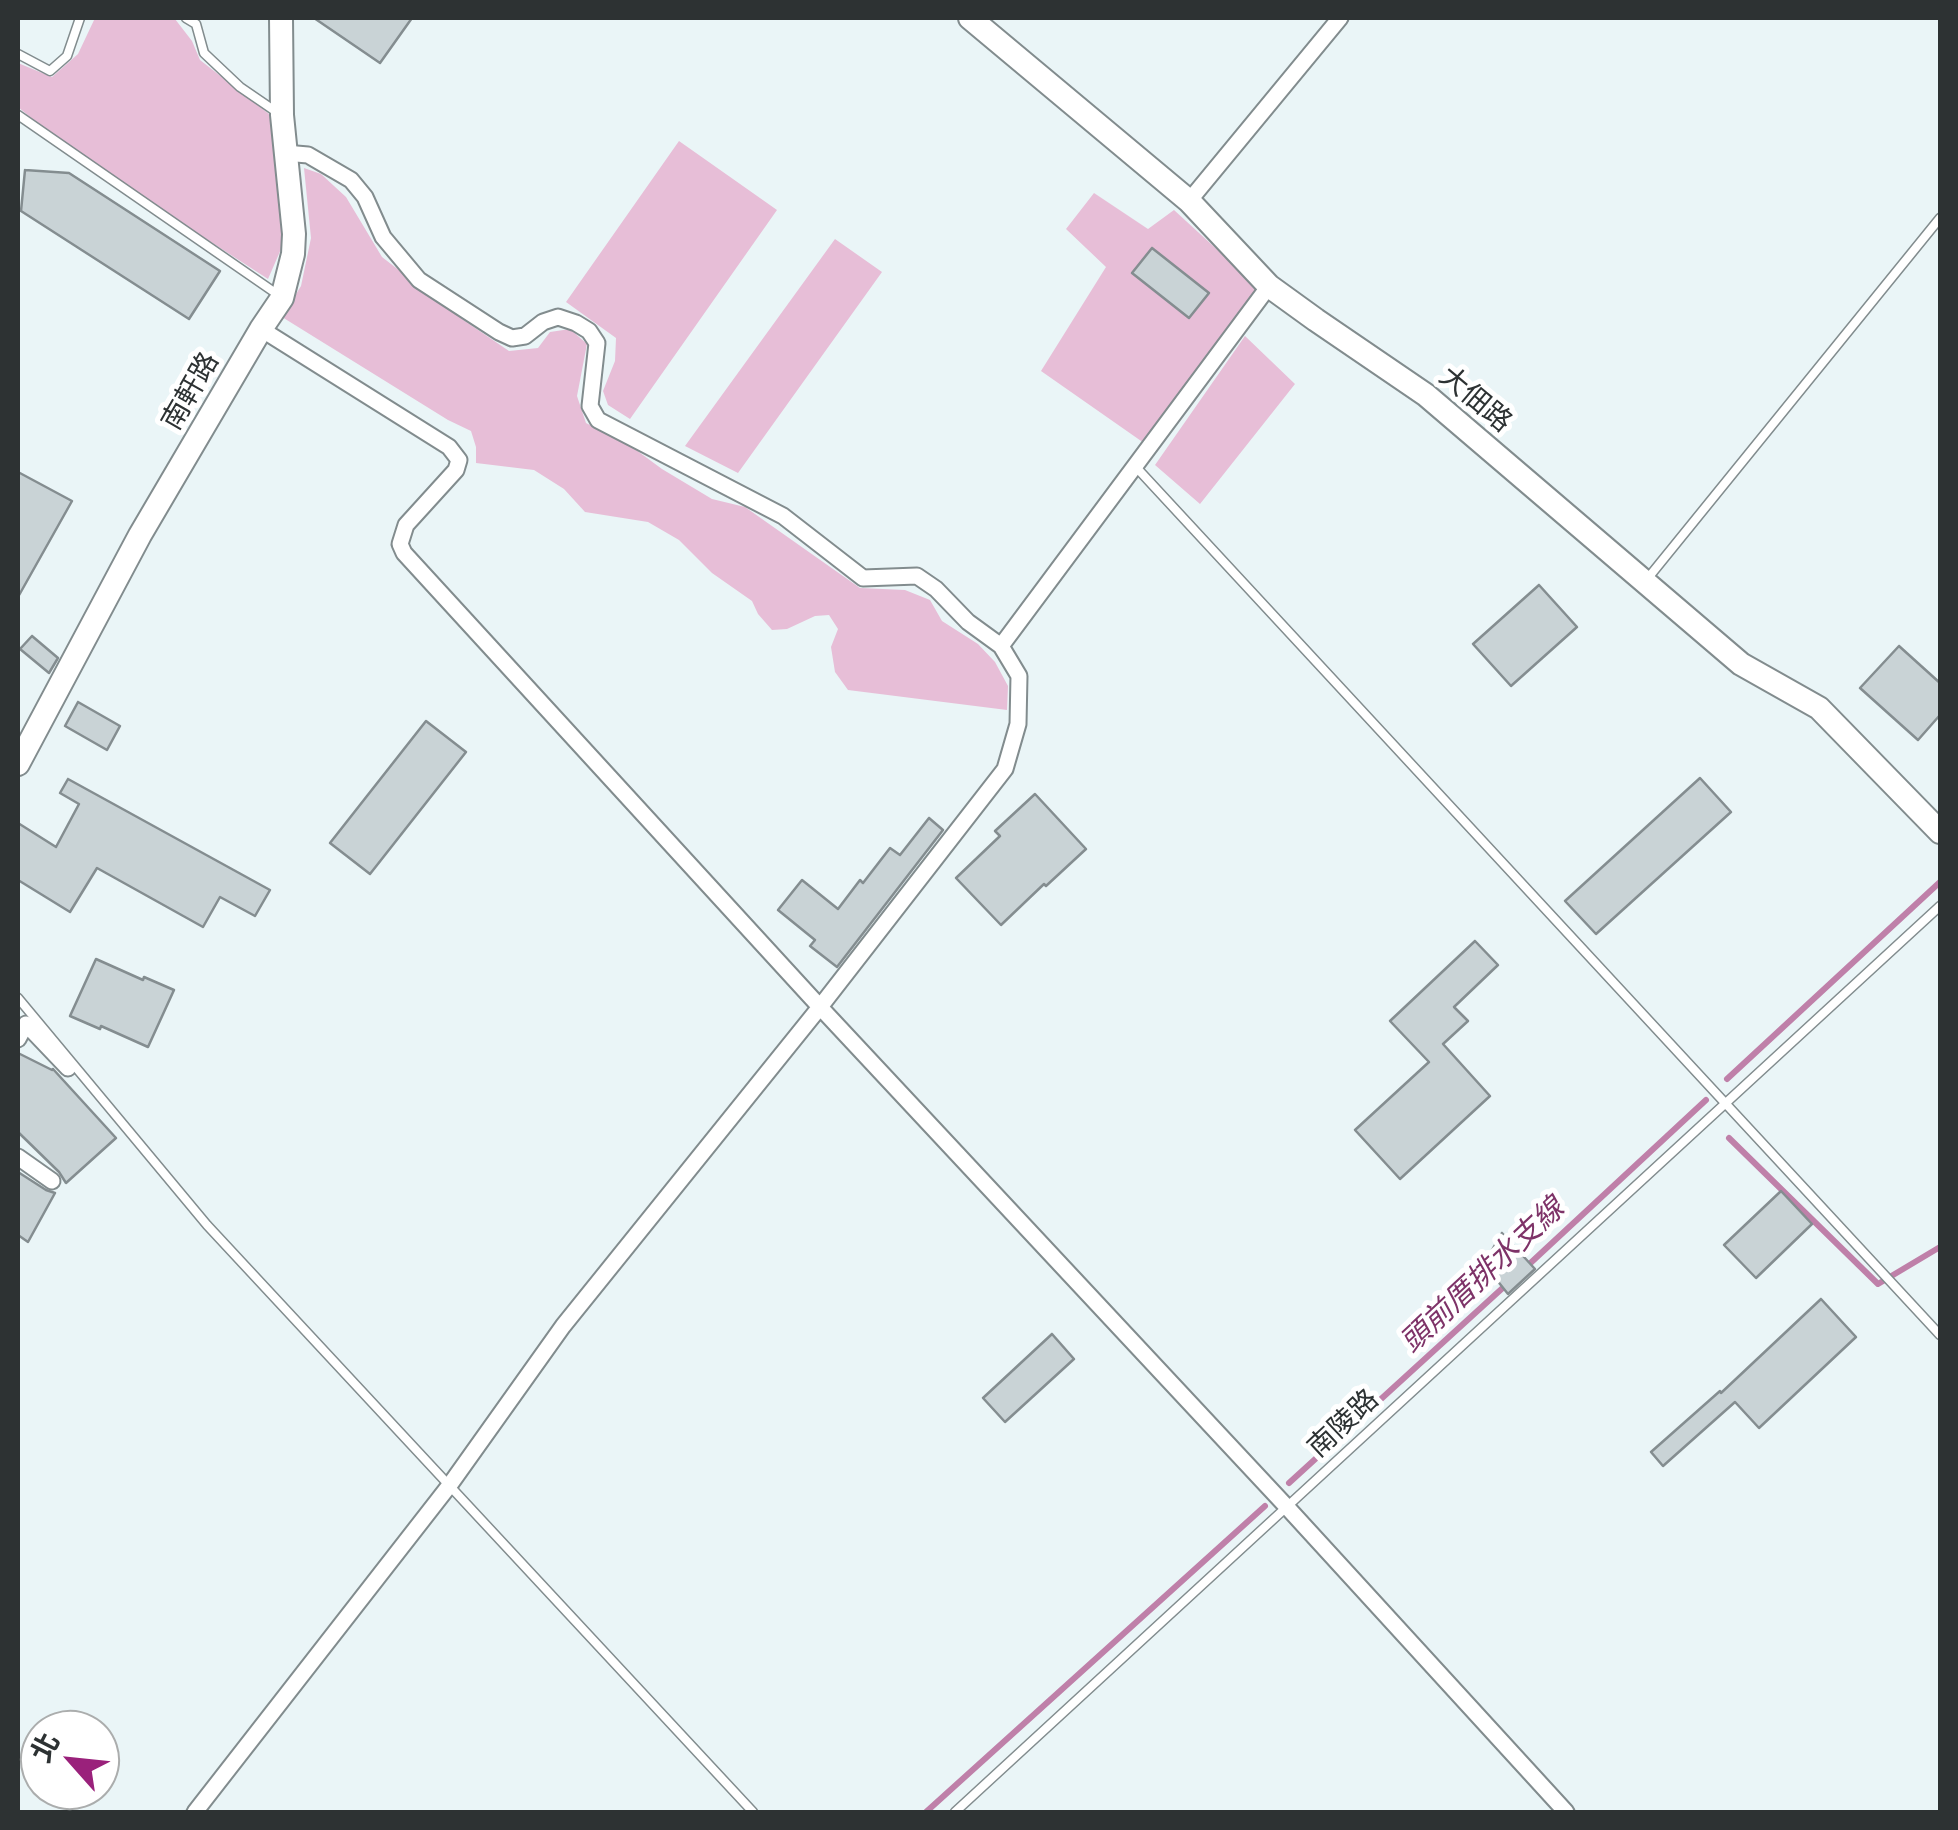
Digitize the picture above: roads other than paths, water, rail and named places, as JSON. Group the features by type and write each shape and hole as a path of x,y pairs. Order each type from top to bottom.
{"street":[{"name":"南軒路","path":"18,764 140,535 282,298 294,244 282,116 280,18"},
{"name":"大佃路","path":"970,18 1190,201 1269,286 1426,395 1742,664 1818,708 1940,832"},
{"path":"1190,201 1340,18"},
{"path":"195,1812 449,1486 564,1326 1005,769 1018,724 1019,676 1001,646 968,622 936,588 916,576 863,578 784,516 598,420 590,406 596,343 589,332 558,317 543,322 526,336 512,338 499,332 419,280 383,237 366,197 351,180 308,155 285,153"},
{"path":"1001,646 1269,286"},
{"path":"261,329 449,447 459,460 456,470 406,525 400,544 404,553 1566,1812"},
{"path":"18,1039 26,1024 68,1068"},
{"path":"18,1157 52,1182"}],"lane":[{"path":"18,54 50,70 66,56 80,18"},
{"path":"186,18 196,24 204,53 240,86 282,116"},
{"path":"18,115 282,298"},
{"path":"1646,582 1940,218"},
{"path":"1136,466 1940,1335"},
{"name":"南陵路","path":"954,1812 1940,906"},
{"path":"18,998 206,1225 753,1812"}],"waterway":[{"name":"頭前厝排水支線","path":"1727,1079 1940,882"},
{"name":"頭前厝排水支線","path":"1524,1269 1706,1100"},
{"path":"1729,1138 1878,1284 1940,1247"},
{"name":"頭前厝排水支線","path":"1289,1483 1507,1284"},
{"name":"頭前厝排水支線","path":"926,1812 1265,1506"}]}
